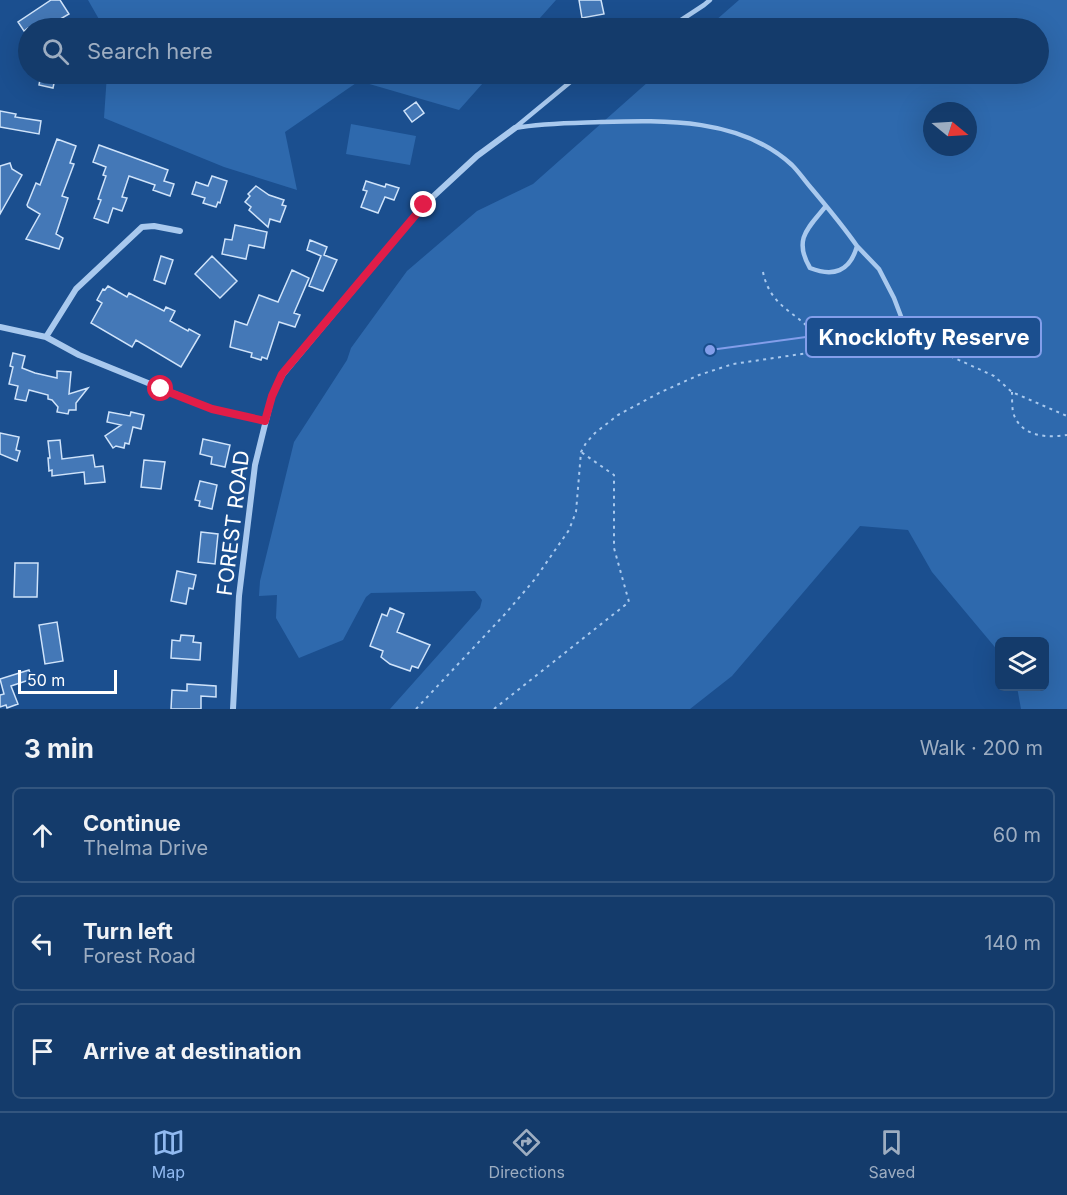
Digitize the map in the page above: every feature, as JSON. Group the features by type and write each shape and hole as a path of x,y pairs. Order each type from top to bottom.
{"street":[{"name":"FOREST ROAD","path":"233,709 239,596 255,465 272,396 282,374 424,205 477,156 515,128"},
{"path":"46,337 76,289 142,227 154,226 180,231"},
{"path":"0,327 46,337 79,355 202,405 265,421"}],"lane":[{"path":"685,18 710,0"},
{"name":"FOREST ROAD","path":"515,128 568,84"},
{"path":"515,128 546,124 644,121 690,124 734,132 763,144 792,165 857,246 879,269 894,298 905,327 930,347"},
{"path":"826,206 807,229 803,239 802,255 810,268 823,273 835,272 847,266 855,255 857,246"}],"path":[{"path":"763,272 773,297 814,333 819,351"},
{"path":"416,709 535,579 568,530 576,512 581,452 595,433 618,415 699,375 741,362 900,342 910,344"},
{"path":"930,347 994,376 1012,392 1067,416"},
{"path":"1012,392 1013,413 1025,430 1051,438 1067,435"},
{"path":"494,709 630,602 614,548 614,475 581,452"}],"shaded area":[{"path":"88,0 556,0 540,18 98,18"},
{"path":"739,0 1067,0 1067,709 1021,709 1018,691 1049,691 1049,637 995,637 995,647 932,572 908,530 860,526 732,676 690,709 390,709 480,608 482,600 475,591 371,593 366,597 343,640 299,658 276,618 277,595 259,596 260,581 294,442 347,360 351,348 407,271 477,211 533,184 646,84 1049,84 1049,18 718,18"},
{"path":"106,84 355,84 285,132 297,190 224,167 104,118"},
{"path":"369,84 482,84 459,110"},
{"path":"351,124 416,136 410,165 346,154"}],"building":[{"path":"51,0 60,0 69,14 62,18 24,18"},
{"path":"579,0 601,0 604,14 582,18"},
{"path":"39,84 54,84 53,88"},
{"path":"416,102 424,113 412,122 404,111"},
{"path":"0,111 16,114 15,117 41,121 39,134 0,127"},
{"path":"57,139 76,146 70,163 74,164 62,196 68,198 56,234 63,238 59,249 26,239 40,214 27,205 36,183 40,185"},
{"path":"99,145 168,170 164,181 174,184 170,196 153,190 155,185 129,176 122,197 127,198 122,211 113,208 108,223 94,218 106,176 103,175 106,167 93,162"},
{"path":"10,163 12,169 22,175 0,214 0,166"},
{"path":"212,176 227,181 220,203 218,202 216,207 203,203 205,198 192,194 196,182 208,186"},
{"path":"366,181 385,187 386,184 399,188 394,200 385,197 378,213 361,207 367,191 363,190"},
{"path":"256,186 269,195 284,200 282,205 286,206 280,222 270,219 268,227 249,210 251,207 245,202 250,196 248,194"},
{"path":"235,225 267,232 264,248 249,245 246,259 222,254 225,239 232,240"},
{"path":"310,240 327,247 324,255 337,260 323,291 309,286 321,256 307,250"},
{"path":"161,256 173,260 165,284 154,280"},
{"path":"212,256 237,281 220,298 195,274"},
{"path":"292,270 309,278 294,313 300,315 295,327 279,322 267,359 251,357 252,353 230,347 235,321 247,325 259,295 278,302"},
{"path":"108,286 127,297 129,293 164,311 166,307 175,311 170,321 200,335 181,367 136,340 132,347 91,323 102,303 97,300 103,289 105,290"},
{"path":"13,353 25,356 22,368 35,373 57,378 57,371 71,372 69,394 88,388 76,403 76,410 69,410 68,414 57,412 58,407 48,399 48,395 29,390 26,401 15,399 18,386 9,384"},
{"path":"109,412 130,416 131,412 144,415 141,429 133,427 129,444 125,443 124,448 116,446 113,448 105,436 121,425 107,422"},
{"path":"0,433 19,437 16,450 20,451 17,461 0,454"},
{"path":"203,439 230,445 225,467 211,464 212,457 200,454"},
{"path":"60,440 62,459 93,455 95,467 103,466 105,482 85,484 84,472 52,476 52,470 49,471 48,441"},
{"path":"144,460 165,462 161,489 141,487"},
{"path":"200,481 217,485 212,509 199,506 200,501 195,500"},
{"path":"201,532 218,534 215,564 198,562"},
{"path":"15,563 38,563 37,597 14,597"},
{"path":"177,571 196,575 193,589 189,588 186,604 171,601"},
{"path":"390,608 404,614 397,632 430,645 418,668 412,666 410,671 390,664 381,657 383,651 370,646 382,614 387,616"},
{"path":"57,622 63,661 45,664 39,625"},
{"path":"181,635 194,636 193,642 201,643 200,660 171,658 172,640 180,641"},
{"path":"29,670 32,679 11,686 18,704 7,708 6,705 0,707 0,695 4,694 0,679"},
{"path":"187,684 216,686 216,697 201,696 201,709 171,709 172,690 187,691"}],"place":[{"name":"Knocklofty Reserve","path":"710,350"}],"route":[{"path":"161,389 212,409 265,421 272,396 282,374 424,205"}]}
